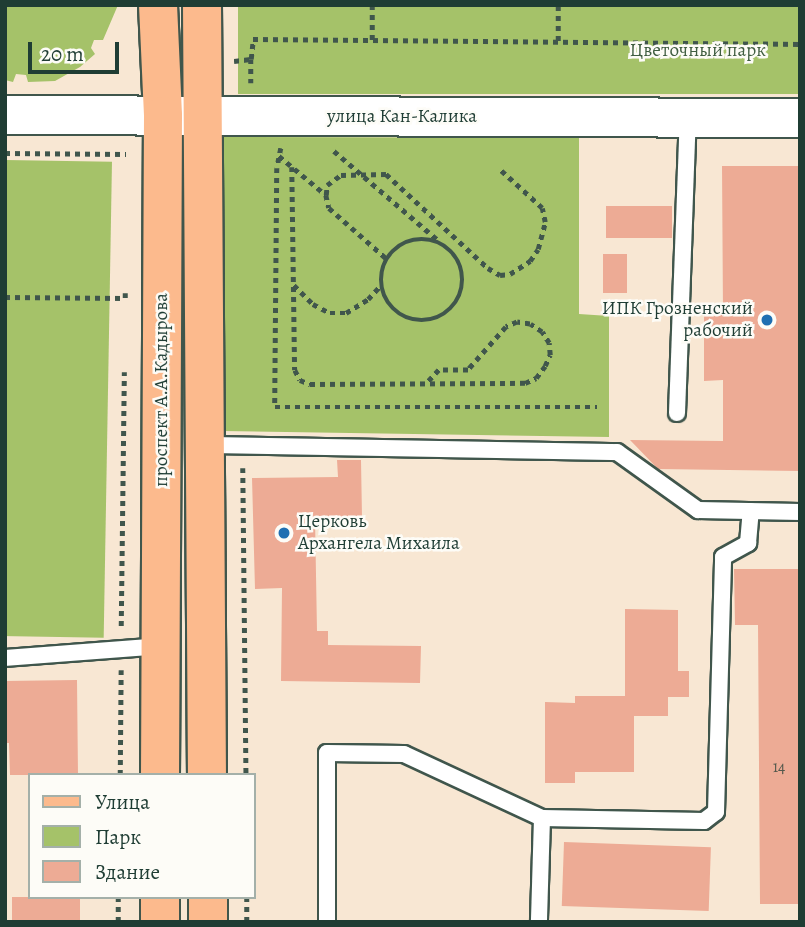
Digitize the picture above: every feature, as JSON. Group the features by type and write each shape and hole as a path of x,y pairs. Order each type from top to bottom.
{"main road":[{"name":"проспект А.А.Кадырова","path":"158,5 145,116 161,646 160,773"},
{"path":"202,5 207,773"},
{"path":"160,899 160,922"},
{"path":"208,899 208,922"}],"street":[{"name":"улица Кан-Калика","path":"5,116 800,118"}],"lane":[{"path":"677,413 688,117"},
{"path":"205,445 617,452 698,510 800,512"},
{"path":"327,922 327,753 404,754 542,818 704,821 716,812 723,557 748,543 751,511"},
{"path":"5,658 161,646"},
{"path":"539,922 542,818"}],"path":[{"path":"372,5 372,40"},
{"path":"558,5 558,41"},
{"path":"251,59 253,39 800,44"},
{"path":"126,167 126,154 145,116"},
{"path":"271,147 294,147"},
{"path":"281,147 275,407 597,407"},
{"path":"345,148 331,148 442,244 457,259 463,279 461,293 444,315 418,322 406,318 387,302 381,285 380,278 387,259 401,244 414,239 442,244"},
{"path":"5,153 126,154"},
{"path":"279,156 326,195"},
{"path":"292,167 295,370 300,380 310,384 426,384 525,383 536,378 545,366 550,355 549,343 542,332 530,324 517,322 506,327 468,370 439,370 426,384"},
{"path":"387,259 329,208 327,185 332,179 341,175 386,174 488,268 500,275 510,274 530,261 538,249 545,222 542,208 498,168"},
{"path":"293,284 313,304 330,313 346,313 368,299 381,285"},
{"path":"125,285 125,311"},
{"path":"5,297 125,298"},
{"path":"120,773 124,365"},
{"path":"243,444 246,773"},
{"path":"118,899 118,922"},
{"path":"247,899 247,922"}],"green space":[{"path":"5,5 118,5 103,40 94,40 91,48 95,54 80,67 55,81 28,82 26,75 16,74 13,82 5,80"},
{"name":"Цветочный парк","path":"238,5 800,5 800,94 238,94"},
{"path":"223,137 579,138 579,314 609,316 609,437 223,431"},
{"path":"5,160 112,162 104,638 5,636"}],"building":[{"path":"722,166 800,166 800,471 658,469 630,440 723,441 723,380 704,381 704,313 723,313"},
{"path":"606,206 672,206 672,238 606,238"},
{"path":"603,254 627,254 627,293 603,293"},
{"path":"337,460 361,460 362,517 315,518 317,631 328,631 328,645 421,646 420,683 281,681 282,588 255,589 252,478 338,477"},
{"path":"734,569 800,569 800,904 760,904 758,625 735,625"},
{"path":"625,609 678,610 678,671 689,671 689,697 668,697 668,716 634,716 634,772 575,772 575,783 545,783 545,702 575,703 575,696 625,696"},
{"path":"77,680 78,773 10,775 9,743 5,743 5,681"},
{"path":"564,842 711,847 709,911 562,906"},
{"path":"12,897 80,899 80,922 12,922"}],"place":[{"name":"ИПК Грозненский рабочий","path":"767,320"},
{"name":"Церковь Архангела Михаила","path":"284,533"}]}
